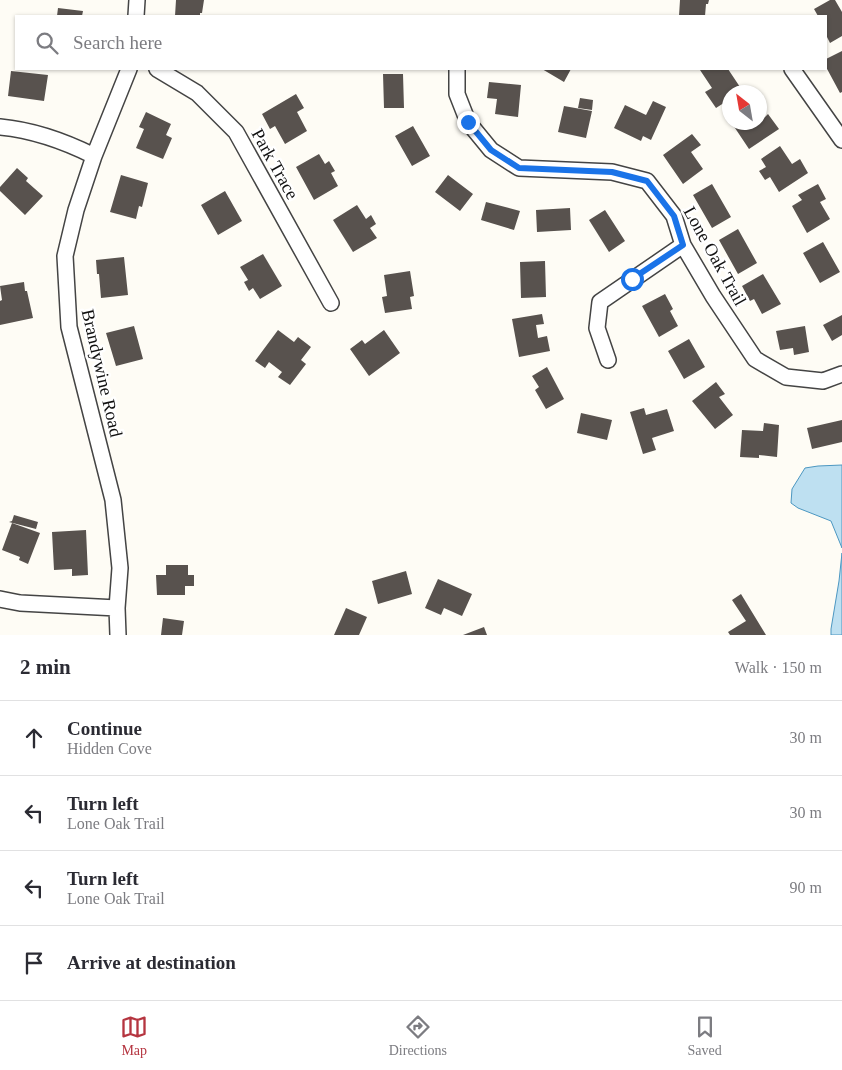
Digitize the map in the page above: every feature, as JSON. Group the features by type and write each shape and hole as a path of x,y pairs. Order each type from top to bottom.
{"street":[{"path":"136,15 137,0"},
{"name":"Brandywine Road","path":"118,635 117,608 120,568 113,500 69,327 65,256 76,210 94,156 129,70"},
{"name":"Park Trace","path":"159,70 197,93 236,132 331,303"},
{"name":"Lone Oak Trail","path":"457,70 457,94 468,122 491,150 519,168 612,172 647,181 674,216 683,245 713,296 755,358 786,377 822,381 842,374"},
{"path":"793,70 842,140"},
{"path":"0,128 18,129 80,149 94,156"},
{"path":"608,360 597,328 600,302 683,245"},
{"path":"0,599 20,604 117,608"}],"water":[{"path":"842,465 842,548 831,521 798,508 791,503 792,489 805,468"},
{"path":"842,553 842,635 831,635 831,629"}],"building":[{"path":"176,0 204,0 200,15 175,15"},
{"path":"680,0 709,0 708,4 706,4 705,15 679,15"},
{"path":"830,0 835,0 842,12 842,36 830,43 827,37 827,15 817,15 814,9"},
{"path":"58,8 83,11 82,15 57,15"},
{"path":"842,51 842,92 840,93 827,69 827,58"},
{"path":"544,70 570,70 564,82"},
{"path":"700,70 729,70 739,85 722,85 722,104 716,108 705,92 712,88"},
{"path":"11,71 48,75 44,101 8,96"},
{"path":"383,74 403,74 404,108 384,108"},
{"path":"489,82 521,85 518,117 495,114 497,99 487,98"},
{"path":"296,94 304,108 297,112 307,131 285,144 275,126 270,129 262,114"},
{"path":"580,98 593,100 592,110 578,108"},
{"path":"653,101 666,107 651,140 643,136 641,141 614,128 625,105 646,115"},
{"path":"564,106 592,111 586,138 558,132"},
{"path":"146,112 171,124 166,135 172,138 163,159 136,148 144,129 139,127"},
{"path":"768,114 779,129 749,149 736,130 767,130"},
{"path":"413,126 430,156 412,166 395,136"},
{"path":"692,134 701,145 691,152 703,169 683,184 663,155"},
{"path":"780,146 792,164 800,159 808,173 779,192 770,177 765,180 759,171 766,167 761,159"},
{"path":"319,154 325,164 329,161 335,171 331,173 338,186 314,200 296,167"},
{"path":"17,168 28,178 26,181 43,196 25,215 0,191 0,187"},
{"path":"121,175 148,183 142,207 139,206 136,219 110,212"},
{"path":"448,175 473,194 460,211 435,192"},
{"path":"712,184 731,217 712,228 693,195"},
{"path":"818,184 826,199 820,202 830,219 807,233 792,206 802,200 798,195"},
{"path":"225,191 242,221 218,235 201,205"},
{"path":"486,202 520,211 514,230 481,220"},
{"path":"357,205 366,219 371,215 376,224 370,228 377,238 353,252 333,220"},
{"path":"570,208 571,230 537,232 536,210"},
{"path":"605,210 625,241 609,252 589,220"},
{"path":"738,229 757,263 738,274 719,240"},
{"path":"823,242 840,272 820,283 803,253"},
{"path":"263,254 282,286 260,299 253,288 249,291 244,282 248,280 240,267"},
{"path":"124,257 128,295 101,298 96,260"},
{"path":"545,261 546,297 521,298 520,262"},
{"path":"410,271 414,296 410,297 412,309 385,313 382,297 387,296 384,275"},
{"path":"763,274 781,304 762,314 754,299 750,301 742,286"},
{"path":"24,282 33,318 0,325 0,301 2,300 0,286"},
{"path":"665,294 673,309 670,311 678,326 659,337 642,306"},
{"path":"542,314 544,324 536,325 538,338 547,336 550,351 519,357 512,319"},
{"path":"842,315 842,335 832,341 823,325"},
{"path":"134,326 143,359 116,366 106,333"},
{"path":"805,326 809,352 794,355 793,348 780,350 776,331"},
{"path":"278,330 294,342 298,337 311,347 301,360 306,364 290,385 278,377 282,372 269,362 265,368 255,361"},
{"path":"384,330 400,353 369,376 350,349 362,340 365,344"},
{"path":"689,339 705,367 684,379 668,351"},
{"path":"547,367 564,399 546,409 535,390 539,387 532,376"},
{"path":"716,382 725,394 719,397 733,415 715,429 692,401"},
{"path":"644,408 646,415 667,409 674,431 652,438 656,450 643,454 630,412"},
{"path":"581,413 612,420 607,440 577,433"},
{"path":"842,420 842,442 812,449 807,428"},
{"path":"764,423 779,425 777,457 759,455 759,458 740,457 742,430 763,431"},
{"path":"14,515 38,522 36,529 9,522 12,521"},
{"path":"12,523 40,533 28,564 19,560 20,557 2,550"},
{"path":"86,530 88,575 72,576 72,569 54,570 52,532"},
{"path":"166,565 188,565 188,575 194,575 194,586 185,586 185,595 157,595 156,575 166,575"},
{"path":"406,571 412,594 378,604 372,581"},
{"path":"438,579 472,594 462,616 444,608 441,615 425,608"},
{"path":"741,594 766,635 730,635 728,632 746,621 732,600"},
{"path":"346,608 367,617 359,635 334,635"},
{"path":"163,618 184,621 182,635 161,635"},
{"path":"484,627 487,635 463,635"}],"route":[{"path":"468,122 491,150 519,168 612,172 647,181 674,216 683,245 632,279"}]}
